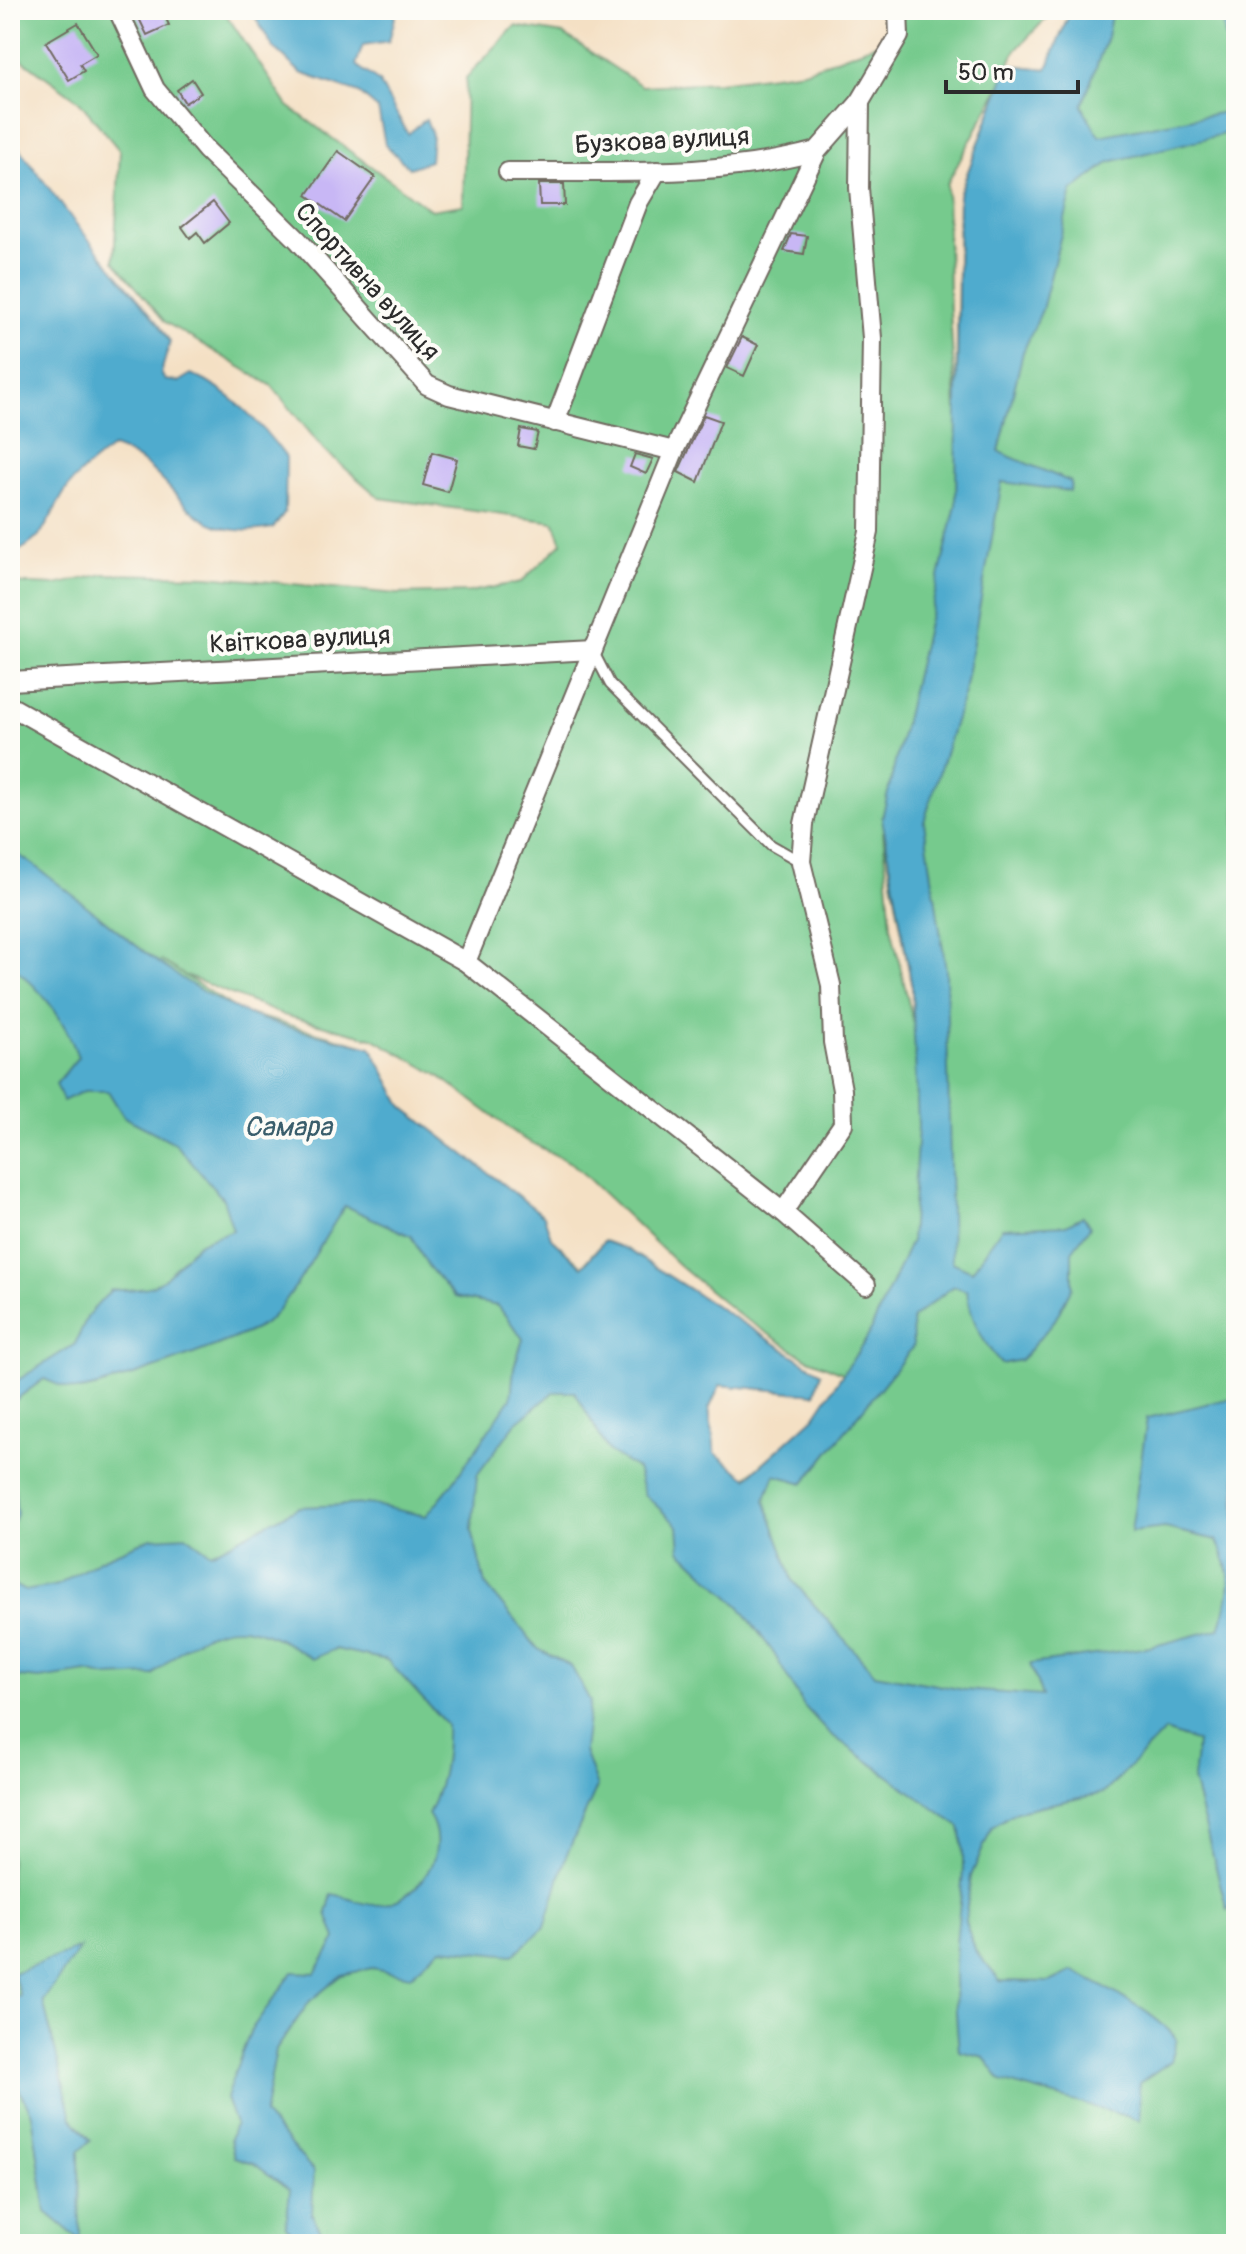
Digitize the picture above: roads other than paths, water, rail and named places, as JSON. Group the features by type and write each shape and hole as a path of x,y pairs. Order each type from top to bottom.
{"street":[{"name":"Спортивна вулиця","path":"118,10 155,89 206,150 298,240 427,385 449,395 674,451"},
{"path":"466,962 674,451 817,151 860,102 899,36 898,10"},
{"path":"783,1212 843,1124 842,1090 833,1042 831,985 801,862 807,809 869,532 872,338 859,188 860,102"},
{"name":"Бузкова вулиця","path":"508,172 657,171 794,157 817,151"},
{"path":"555,422 638,203 657,171"},
{"name":"Квіткова вулиця","path":"10,681 593,650"},
{"path":"10,706 466,962 783,1212 866,1285"}],"lane":[{"path":"593,650 610,684 771,845 801,862"}],"water":[{"path":"251,10 397,10 389,41 363,45 356,65 379,82 408,134 426,119 432,135 430,161 409,168 385,144 378,109 359,93 301,73 273,47"},
{"name":"Самара","path":"1071,10 1112,10 1107,37 1082,106 1099,136 1236,110 1236,131 1110,162 1072,191 1042,310 1023,352 999,452 1071,482 1070,491 1002,482 964,692 924,822 946,970 952,1262 972,1271 1002,1228 1066,1225 1083,1216 1090,1227 1072,1251 1072,1287 1055,1320 1021,1360 1001,1364 978,1330 967,1291 954,1286 912,1318 913,1347 804,1483 775,1475 765,1500 793,1581 875,1674 965,1690 1042,1696 1030,1664 1150,1647 1219,1629 1230,1584 1227,1563 1216,1540 1165,1528 1131,1532 1147,1418 1236,1397 1236,1901 1227,1910 1193,1780 1197,1742 1165,1731 1104,1793 1017,1811 992,1827 971,1876 965,1921 976,1952 1000,1981 1050,1982 1073,1971 1142,2009 1177,2039 1171,2061 1139,2083 1140,2120 1001,2081 984,2057 959,2051 955,1977 963,1867 960,1827 829,1733 804,1706 773,1652 740,1607 680,1550 678,1526 644,1494 637,1469 609,1452 575,1392 554,1392 516,1423 477,1475 472,1530 485,1584 538,1649 571,1666 590,1701 584,1751 597,1787 566,1856 545,1927 513,1955 441,1948 410,1976 372,1968 342,1975 310,2001 276,2050 264,2115 314,2171 312,2214 325,2239 340,2244 302,2244 286,2226 290,2190 253,2163 234,2157 230,2139 235,2124 226,2098 251,2030 293,1972 315,1973 336,1939 327,1913 332,1894 370,1905 391,1902 405,1896 427,1873 434,1859 436,1844 435,1828 428,1814 443,1770 446,1724 387,1660 335,1649 312,1659 288,1644 247,1629 229,1628 211,1633 193,1642 153,1675 108,1677 87,1672 39,1679 10,1676 10,1583 25,1591 58,1585 101,1559 151,1538 187,1536 211,1553 299,1507 369,1504 426,1516 511,1398 514,1367 523,1339 498,1306 455,1297 428,1266 411,1236 345,1206 288,1297 267,1322 235,1338 91,1388 74,1390 44,1379 10,1404 10,1385 75,1344 88,1315 111,1290 153,1285 168,1275 197,1245 233,1230 223,1199 175,1143 124,1117 108,1091 84,1091 63,1101 56,1084 78,1057 66,1029 51,1006 33,984 10,964 10,849 151,957 210,995 272,1023 371,1047 403,1107 544,1216 551,1238 582,1267 604,1241 626,1249 821,1373 815,1394 720,1385 709,1409 715,1453 747,1478 814,1417 867,1338 911,1241 918,1126 912,987 882,818 956,505 959,195 1009,65 1047,69"},
{"path":"1221,10 1236,10 1236,105"},
{"path":"10,136 76,224 159,324 170,342 161,373 165,380 178,382 191,374 219,389 255,420 286,457 285,512 273,528 242,531 218,526 199,516 136,458 113,447 71,484 39,536 10,555"},
{"path":"10,1452 17,1514 10,1530"},
{"path":"80,1948 43,2001 72,2118 91,2140 79,2151 80,2240 46,2212 32,2114 10,2072 10,2000 20,1996 13,1973"},
{"path":"370,2232 389,2234 395,2244 368,2244"}]}
